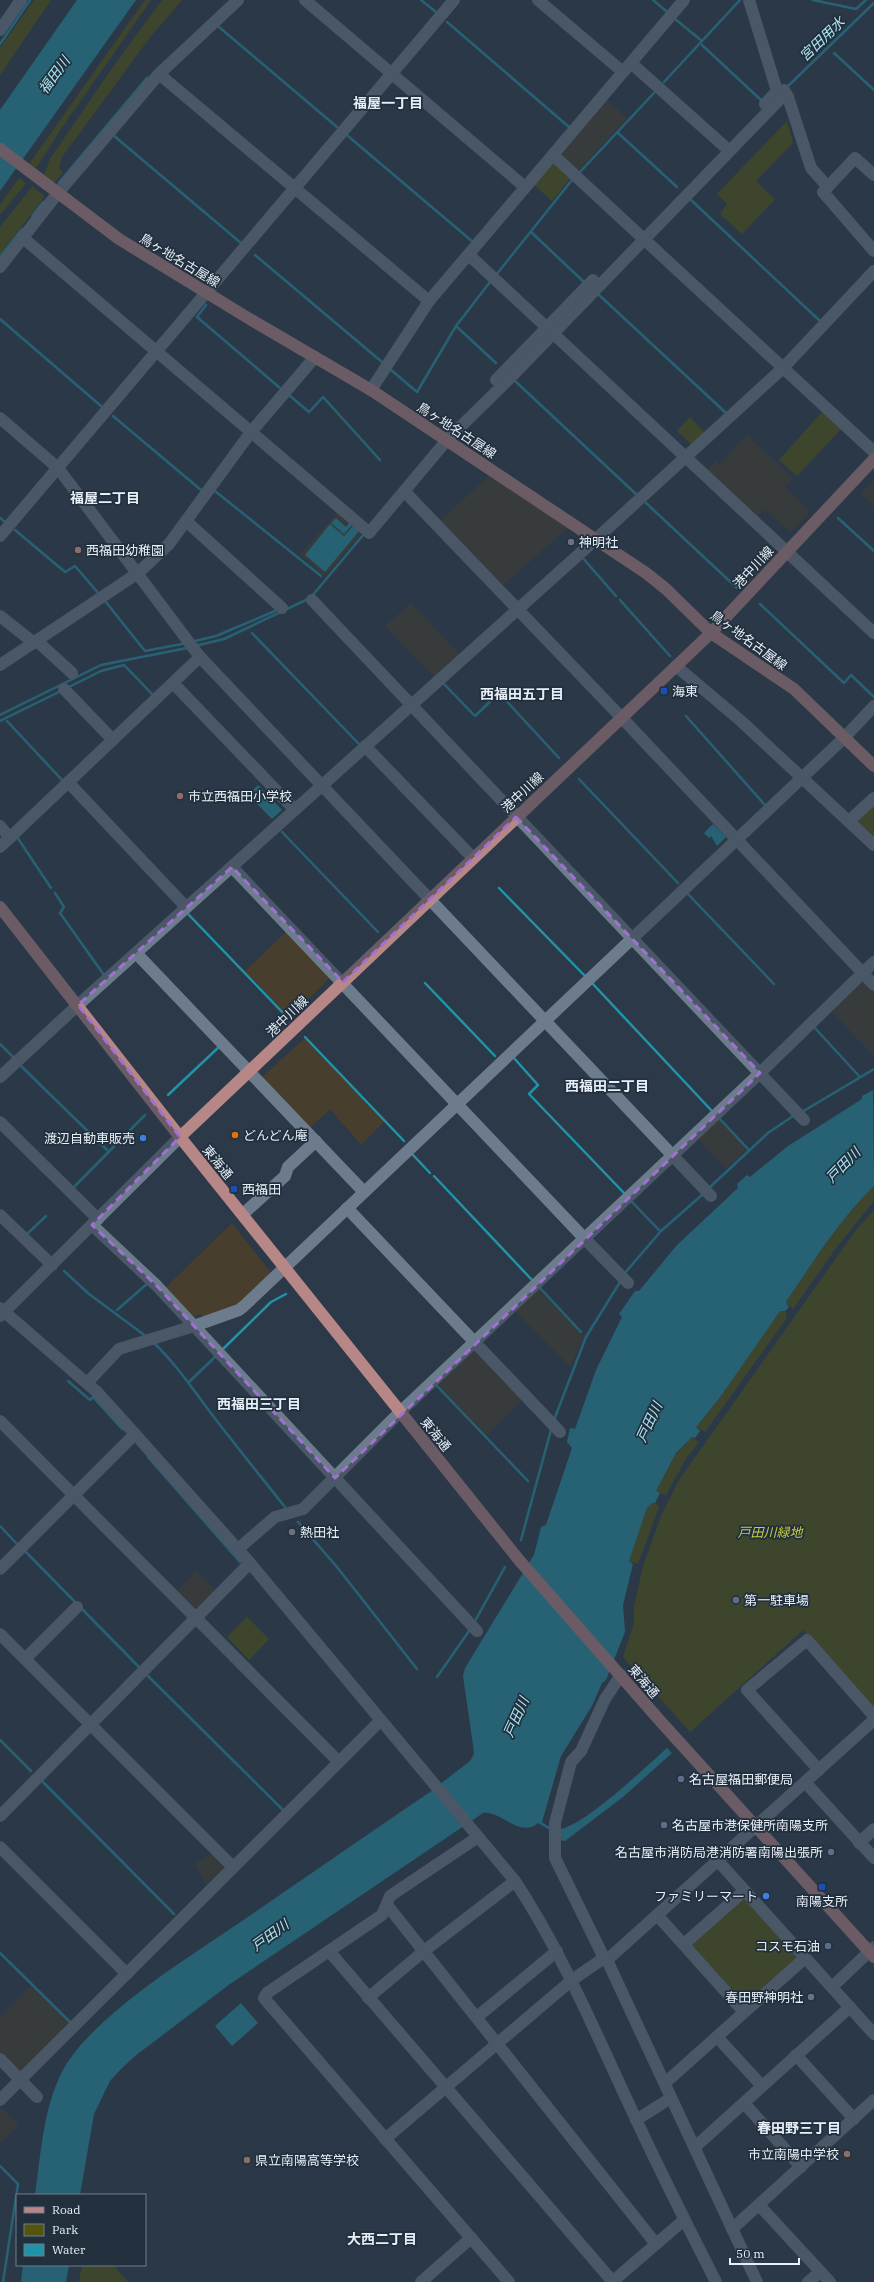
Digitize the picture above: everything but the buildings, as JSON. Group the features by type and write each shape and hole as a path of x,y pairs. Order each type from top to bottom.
{"main road":[{"name":"鳥ヶ地名古屋線","path":"0,149 31,174 119,239 371,390 596,540 666,589 711,632 794,688 874,766"},
{"name":"港中川線","path":"180,1137 711,632 874,459"},
{"name":"東海通","path":"0,907 180,1137 286,1267 519,1560 756,1826 872,1952"}],"street":[{"path":"0,30 21,0"},
{"path":"0,267 22,237 159,74 238,0"},
{"path":"305,0 525,187"},
{"path":"0,536 454,0"},
{"path":"538,0 623,72"},
{"path":"371,390 429,301 469,256 525,187 684,0"},
{"path":"748,0 808,170 874,251"},
{"path":"631,63 724,146"},
{"path":"159,74 429,301"},
{"path":"642,237 724,146 782,95"},
{"path":"22,237 156,353 367,531 405,492 444,438 782,95"},
{"path":"553,155 874,452"},
{"path":"825,189 855,158 874,175"},
{"path":"469,256 874,633"},
{"path":"0,1077 320,786 596,540 783,368 874,271"},
{"path":"0,665 138,573 169,544 251,432 315,357"},
{"path":"0,418 58,468 200,657 320,786 711,1196"},
{"path":"405,492 622,718 874,985"},
{"path":"186,521 282,608"},
{"path":"312,600 631,939 804,1120"},
{"path":"0,616 35,642 72,673"},
{"path":"0,847 200,657"},
{"path":"676,666 742,721 874,845"},
{"path":"173,682 294,810"},
{"path":"64,689 113,740"},
{"path":"87,1383 119,1348 194,1326 239,1310 802,778 844,738 874,706"},
{"path":"365,746 473,858"},
{"path":"68,782 186,907"},
{"path":"849,821 874,798"},
{"path":"0,826 10,838"},
{"path":"232,867 628,1283"},
{"path":"136,953 364,1192"},
{"path":"238,1549 274,1517 303,1509 400,1412 760,1073 874,962"},
{"path":"0,1122 156,1285 477,1631"},
{"path":"180,1137 52,1265 1,1312 87,1383 135,1434 250,1563 380,1721 434,1781 515,1881 538,1916 572,1980 636,2120 684,2220 716,2282"},
{"path":"243,1214 285,1176 288,1167 316,1141"},
{"path":"347,1208 560,1432"},
{"path":"0,1215 52,1265"},
{"path":"0,1421 340,1762"},
{"path":"0,1569 135,1434"},
{"path":"0,1816 250,1563"},
{"path":"25,1659 77,1607"},
{"path":"0,1634 233,1868"},
{"path":"818,1770 747,1690 807,1640 874,1716"},
{"path":"621,1675 605,1699 581,1751 571,1762 554,1831 554,1858 605,1959 695,2147 757,2282"},
{"path":"385,2139 572,1980 605,1959 657,1915 874,1720"},
{"path":"0,2100 380,1721"},
{"path":"805,1782 874,1858"},
{"path":"859,1843 874,1829"},
{"path":"478,1837 390,1896 382,1915 267,1993 264,1998 509,2282"},
{"path":"0,1847 127,1974"},
{"path":"718,1861 874,2034"},
{"path":"368,1998 424,1951 515,1881"},
{"path":"684,1944 744,1891"},
{"path":"387,1905 656,2244"},
{"path":"657,1915 744,2012"},
{"path":"329,1951 613,2282 684,2220"},
{"path":"477,2017 557,1951"},
{"path":"832,1987 872,1952"},
{"path":"664,2083 805,1958"},
{"path":"695,2147 850,2007"},
{"path":"717,2037 762,2086"},
{"path":"796,2055 854,2119"},
{"path":"0,2059 37,2097"},
{"path":"636,2120 671,2098"},
{"path":"732,2229 874,2100"},
{"path":"744,2103 801,2167"},
{"path":"759,2205 830,2282"},
{"path":"421,2282 471,2238"},
{"path":"808,2282 820,2272"}],"highlighted area":[{"path":"516,817 760,1073 335,1478 156,1285 92,1225 180,1137 78,1005 232,867 343,982"}],"shaded area":[{"path":"606,99 627,118 577,172 559,153"},
{"path":"747,435 793,478 785,487 810,511 790,532 765,509 756,518 706,472 716,460 720,464"},
{"path":"491,474 570,526 501,587 439,522"},
{"path":"874,480 874,506 861,494"},
{"path":"338,511 363,532 325,576 300,555"},
{"path":"411,603 461,656 436,679 385,626"},
{"path":"288,930 332,976 289,1018 245,971"},
{"path":"862,982 867,983 874,991 874,1056 831,1011"},
{"path":"305,1038 384,1122 361,1145 330,1109 309,1129 261,1078"},
{"path":"718,1118 747,1149 726,1168 697,1138"},
{"path":"232,1223 273,1275 242,1304 205,1319 200,1314 190,1318 163,1290"},
{"path":"538,1289 584,1337 570,1367 515,1311"},
{"path":"474,1349 523,1400 486,1436 437,1384"},
{"path":"196,1571 216,1591 196,1611 177,1591"},
{"path":"213,1853 226,1867 206,1884 195,1864"},
{"path":"31,1986 69,2023 20,2072 0,2052 0,2017"},
{"path":"0,2107 19,2125 0,2144"}],"green space":[{"path":"34,0 51,0 0,75 0,48"},
{"path":"145,0 151,0 63,126 36,168 29,164"},
{"path":"162,0 182,0 151,36 62,157 59,168 63,172 54,183 44,175 50,159 115,64"},
{"path":"787,121 793,143 756,181 775,199 742,234 720,214 727,204 717,194"},
{"path":"552,162 572,176 552,201 533,184"},
{"path":"19,178 26,183 0,215 0,205"},
{"path":"32,187 45,196 0,255 0,227"},
{"path":"823,411 842,428 797,476 779,460"},
{"path":"690,417 705,433 692,445 677,431"},
{"path":"874,801 874,842 853,823"},
{"path":"874,1186 874,1201 836,1248 793,1309 786,1302 838,1227"},
{"name":"戸田川緑地","path":"874,1210 874,1707 871,1706 803,1630 690,1732 623,1657 634,1623 634,1607 643,1566 661,1516 679,1480 856,1230"},
{"path":"780,1310 785,1311 787,1318 705,1432 696,1427 721,1396"},
{"path":"692,1437 699,1442 687,1457 666,1495 656,1491 675,1455"},
{"path":"652,1503 655,1503 659,1507 638,1564 629,1561 647,1508"},
{"path":"247,1617 269,1639 249,1660 227,1637"},
{"path":"745,1897 797,1955 797,1959 746,2003 742,2003 691,1946 692,1942"},
{"path":"82,2266 114,2266 128,2282 79,2282"}],"water":[{"name":"福田川","path":"77,0 136,0 0,191 0,110"},
{"path":"147,76 149,78 59,184 57,183"},
{"path":"336,518 346,527 350,522 353,524 344,534 331,523"},
{"path":"330,524 344,536 354,525 360,530 325,572 305,555"},
{"path":"258,785 282,810 272,819 248,795"},
{"path":"713,824 726,837 717,846 711,836 709,838 704,833"},
{"name":"戸田川","path":"873,1090 874,1186 849,1213 827,1242 786,1302 789,1307 785,1311 780,1311 721,1396 696,1427 700,1431 695,1438 692,1437 676,1453 656,1491 660,1493 655,1503 652,1503 647,1508 629,1561 633,1564 623,1605 625,1632 606,1680 602,1683 592,1706 561,1756 542,1822 550,1827 559,1829 583,1819 631,1781 667,1748 672,1753 623,1797 565,1841 558,1840 558,1835 538,1823 531,1827 524,1828 490,1813 483,1813 230,1984 135,2056 110,2081 94,2114 80,2194 35,2194 47,2116 56,2086 62,2072 75,2052 94,2031 140,1991 166,1972 430,1792 470,1761 474,1754 463,1676 465,1668 534,1555 541,1527 546,1525 572,1448 567,1442 570,1428 575,1429 596,1370 622,1317 619,1314 635,1291 639,1291 677,1245 738,1188 737,1184 747,1175 750,1177 788,1146 862,1099 862,1096"},
{"path":"241,2003 258,2023 232,2046 215,2026"},
{"path":"23,2266 69,2266 66,2282 21,2282"}],"waterway":[{"path":"0,44 30,0"},
{"path":"421,0 436,12"},
{"path":"653,0 666,11"},
{"path":"664,82 740,0"},
{"path":"813,0 856,9 866,0"},
{"name":"宮田用水","path":"787,87 874,3"},
{"path":"675,19 702,41"},
{"path":"447,22 569,127"},
{"path":"219,27 337,127"},
{"path":"702,45 762,101"},
{"path":"834,53 874,90"},
{"path":"580,172 654,93"},
{"path":"617,132 677,187"},
{"path":"113,135 241,243"},
{"path":"348,136 473,242"},
{"path":"496,275 572,180"},
{"path":"691,200 820,321"},
{"path":"32,216 43,202"},
{"path":"0,257 22,229"},
{"path":"531,232 585,283"},
{"path":"255,255 382,362"},
{"path":"391,370 417,392 456,326 490,282"},
{"path":"598,294 726,413"},
{"path":"206,305 197,317 280,388"},
{"path":"0,319 101,406"},
{"path":"456,326 496,363"},
{"path":"514,380 637,495"},
{"path":"289,395 309,412 323,397 380,460"},
{"path":"113,416 201,490"},
{"path":"215,491 321,576"},
{"path":"646,503 737,588"},
{"path":"0,518 4,521"},
{"path":"838,518 874,551"},
{"path":"15,530 65,572 75,566 99,594"},
{"path":"312,596 364,534"},
{"path":"582,557 616,596"},
{"path":"195,646 224,639 308,599"},
{"path":"620,600 670,656"},
{"path":"105,601 145,651 182,644"},
{"path":"760,604 844,683 851,675 874,697"},
{"path":"195,641 216,636 275,611"},
{"path":"252,633 359,744"},
{"path":"0,715 101,665 187,648"},
{"path":"69,687 101,671 124,665 153,695"},
{"path":"444,684 475,716 499,693 559,758"},
{"path":"0,721 61,691"},
{"path":"686,716 764,804"},
{"path":"7,721 62,780"},
{"path":"579,779 678,883"},
{"path":"282,832 378,932"},
{"path":"17,837 51,888"},
{"path":"499,888 585,976"},
{"path":"55,893 64,907 60,913 104,975"},
{"path":"687,893 774,984"},
{"path":"189,915 285,1015"},
{"path":"425,983 495,1056"},
{"path":"592,983 711,1110"},
{"path":"814,1027 859,1076"},
{"path":"305,1037 404,1141"},
{"path":"0,1044 14,1058"},
{"path":"168,1095 220,1046"},
{"path":"513,1057 538,1085 529,1094 624,1193"},
{"path":"20,1065 107,1150"},
{"path":"802,1112 874,1069"},
{"path":"73,1188 145,1115"},
{"path":"709,1188 768,1133 793,1116"},
{"path":"719,1118 748,1149"},
{"path":"413,1155 430,1173"},
{"path":"434,1176 532,1280"},
{"path":"624,1274 661,1231 702,1195"},
{"path":"631,1201 659,1230"},
{"path":"27,1234 46,1216"},
{"path":"64,1271 89,1294 147,1337"},
{"path":"554,1420 586,1337 620,1282"},
{"path":"117,1310 148,1283"},
{"path":"540,1288 581,1332"},
{"path":"222,1350 271,1302 286,1294"},
{"path":"154,1343 178,1369 222,1428 285,1507"},
{"path":"189,1382 216,1356"},
{"path":"68,1381 90,1400 93,1397 122,1429"},
{"path":"437,1386 528,1481"},
{"path":"521,1540 551,1430"},
{"path":"148,1457 240,1562"},
{"path":"298,1522 337,1567 417,1669"},
{"path":"0,1526 18,1545"},
{"path":"25,1551 76,1603"},
{"path":"475,1621 505,1567"},
{"path":"81,1608 139,1667"},
{"path":"437,1677 469,1631"},
{"path":"148,1676 282,1809"},
{"path":"0,1740 31,1771"},
{"path":"43,1782 174,1914"},
{"path":"0,1953 71,2023"},
{"path":"0,2166 18,2184 16,2194"},
{"path":"3,2282 16,2197"}],"place":[{"name":"神明社","path":"571,542"},
{"name":"西福田幼稚園","path":"78,550"},
{"name":"海東","path":"664,691"},
{"name":"市立西福田小学校","path":"180,796"},
{"name":"どんどん庵","path":"235,1135"},
{"name":"渡辺自動車販売","path":"143,1138"},
{"name":"西福田","path":"234,1189"},
{"name":"熱田社","path":"292,1532"},
{"name":"第一駐車場","path":"736,1600"},
{"name":"名古屋福田郵便局","path":"681,1779"},
{"name":"名古屋市港保健所南陽支所","path":"664,1825"},
{"name":"名古屋市消防局港消防署南陽出張所","path":"831,1852"},
{"name":"南陽支所","path":"822,1887"},
{"name":"ファミリーマート","path":"766,1896"},
{"name":"コスモ石油","path":"828,1946"},
{"name":"春田野神明社","path":"811,1997"},
{"name":"市立南陽中学校","path":"847,2154"},
{"name":"県立南陽高等学校","path":"247,2160"}],"district":[{"name":"福屋一丁目","path":"388,103"},
{"name":"福屋二丁目","path":"105,498"},
{"name":"西福田五丁目","path":"522,694"},
{"name":"西福田二丁目","path":"607,1086"},
{"name":"西福田三丁目","path":"259,1404"},
{"name":"春田野三丁目","path":"799,2128"},
{"name":"大西二丁目","path":"382,2239"}]}
